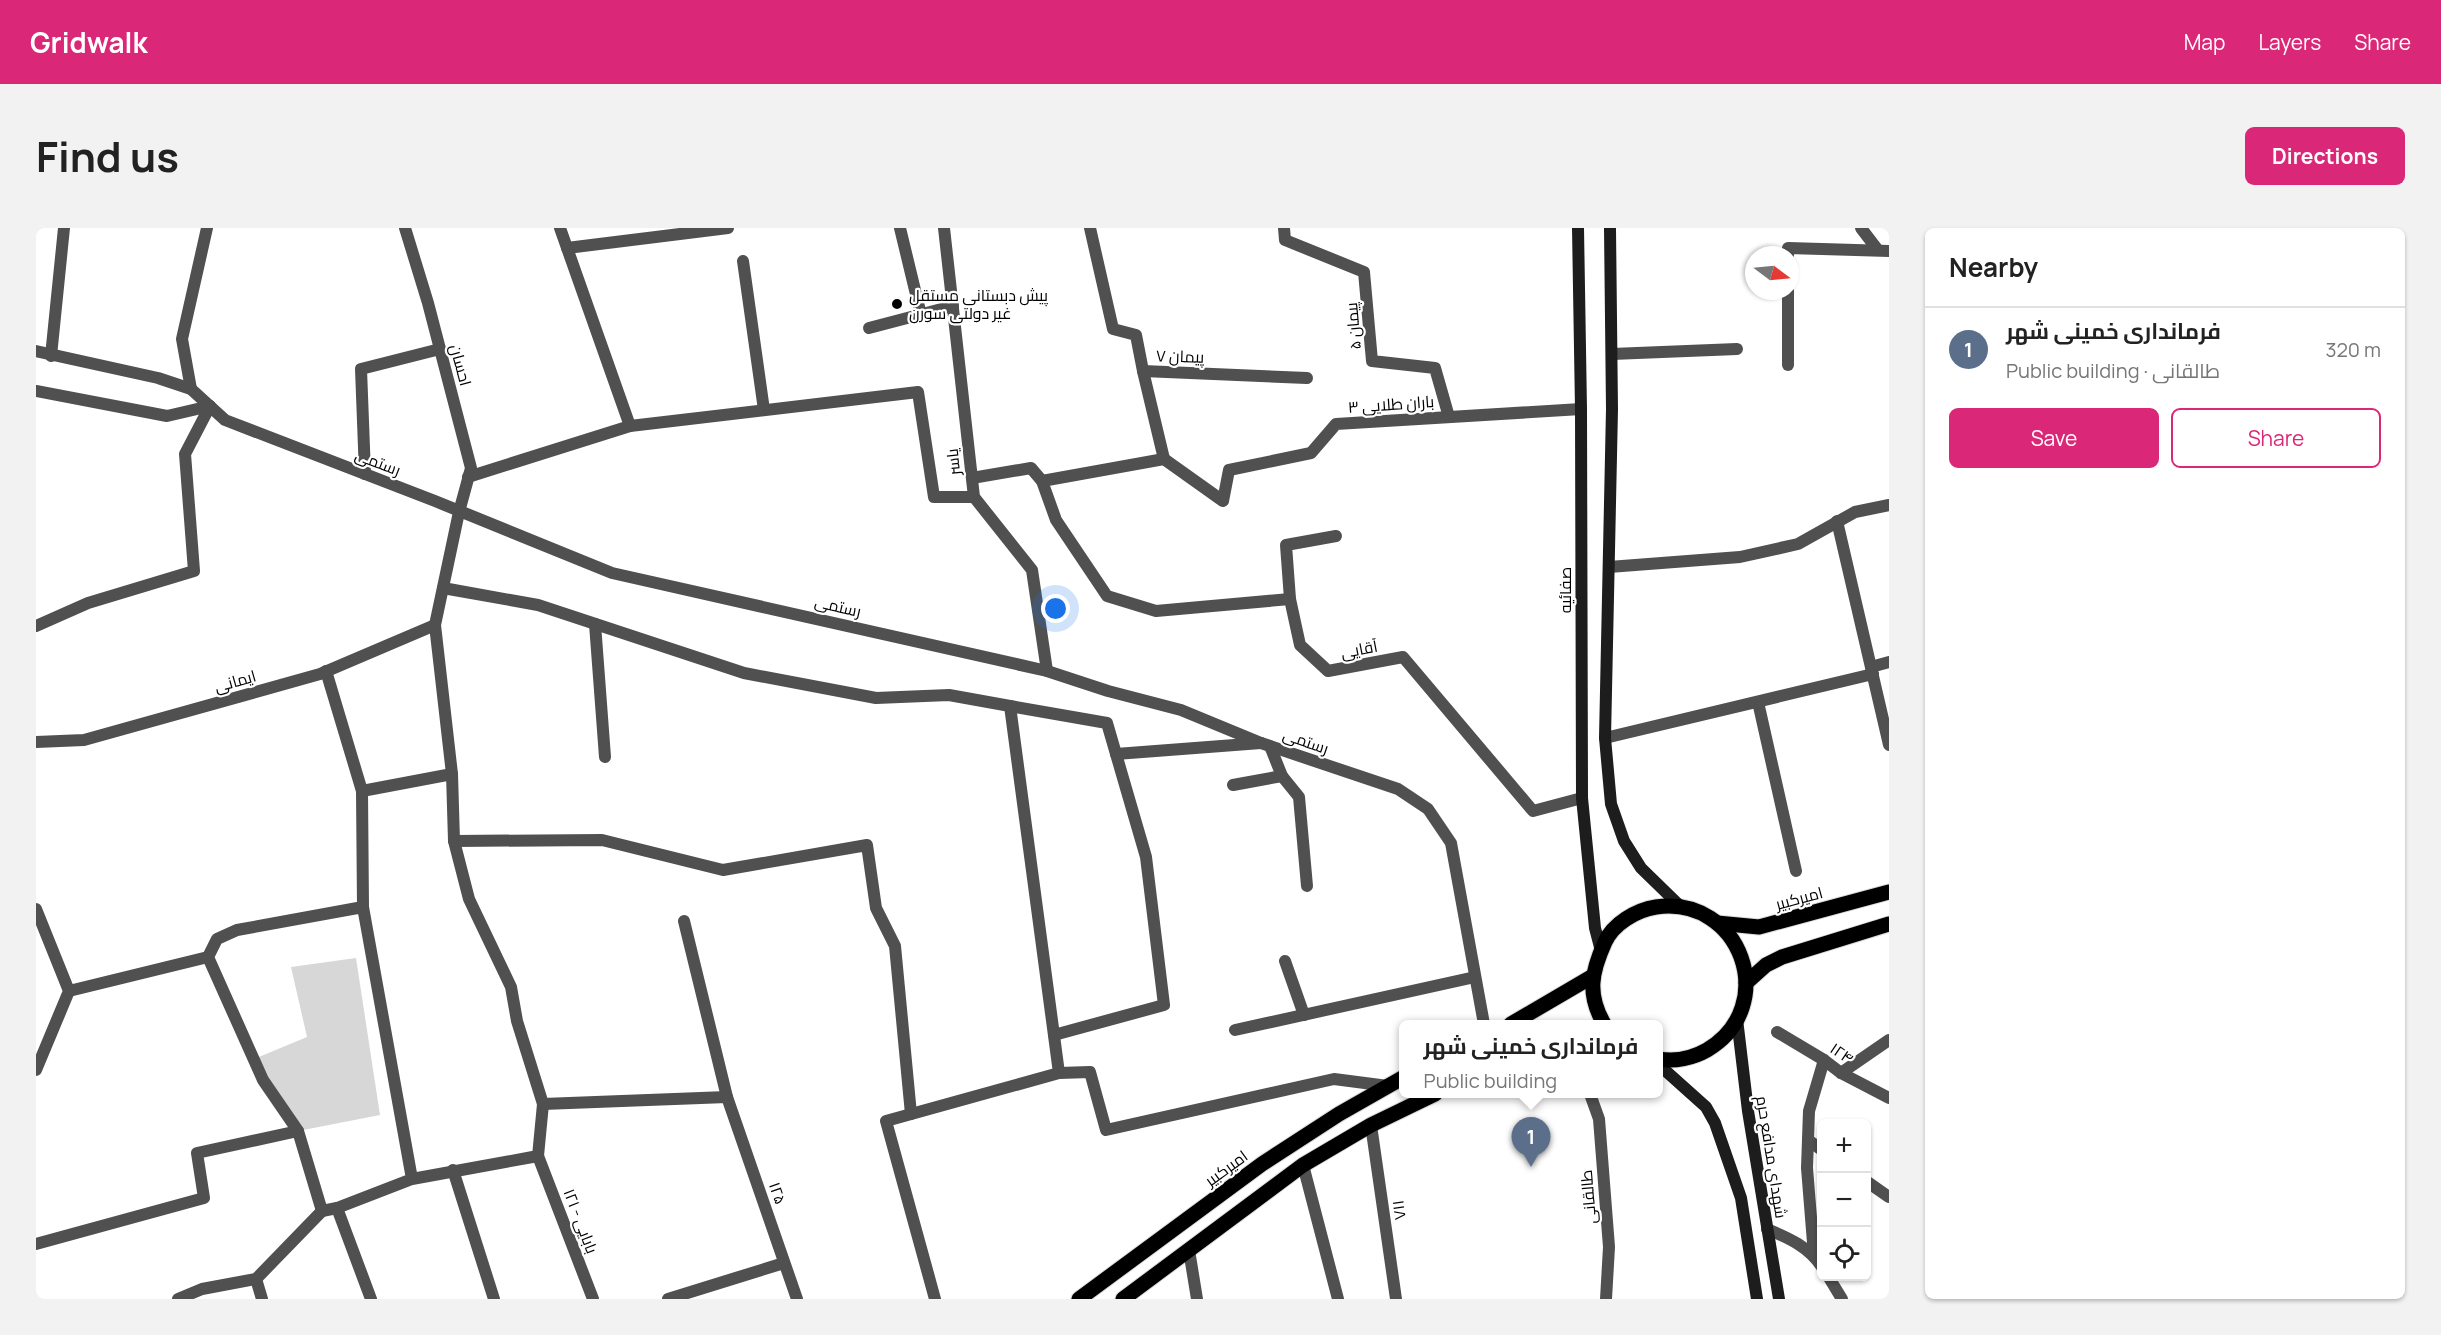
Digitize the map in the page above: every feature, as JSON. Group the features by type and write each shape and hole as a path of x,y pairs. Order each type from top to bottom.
{"main road":[{"name":"صفائیه","path":"1578,228 1582,798 1595,928 1601,951"},
{"path":"1610,228 1612,354 1605,738 1611,804 1624,842 1641,868 1680,906"},
{"name":"امیرکبیر","path":"1717,923 1759,927 1889,892"},
{"path":"1602,1020 1595,1003 1593,976 1595,963 1607,938 1626,919 1652,908 1680,906 1693,909 1717,923 1735,943 1743,963 1746,983 1745,997 1737,1019 1724,1037 1704,1052 1678,1060 1663,1059"},
{"path":"1746,983 1766,965 1782,957 1889,924"},
{"path":"1518,1020 1593,976"},
{"name":"شهدای مدافع حرم","path":"1737,1019 1748,1112 1779,1299"},
{"path":"1663,1068 1706,1107 1715,1123 1741,1198 1757,1299"},
{"name":"امیرکبیر","path":"1079,1299 1262,1164 1339,1114 1399,1080"},
{"path":"1123,1299 1304,1165 1371,1125 1427,1098"},
{"path":"1741,1198 1749,1187 1761,1193"},
{"path":"1152,1245 1168,1265"}],"street":[{"path":"51,356 64,228"},
{"path":"191,389 182,339 207,228"},
{"name":"احسان","path":"405,228 471,468 459,512 435,625 452,774 454,841 470,899 511,987 517,1021 543,1104"},
{"path":"560,228 630,426"},
{"path":"567,248 728,228"},
{"path":"900,228 921,315"},
{"name":"یاسر","path":"944,228 974,497"},
{"name":"پیمان ۷","path":"1090,228 1113,329 1136,335 1143,371 1307,378"},
{"name":"پیمان ۵","path":"1284,228 1285,240 1364,272 1372,361 1435,368 1449,417"},
{"path":"1861,228 1883,250"},
{"path":"1799,248 1883,250"},
{"path":"743,261 764,410"},
{"path":"1788,300 1788,365"},
{"path":"869,328 953,306"},
{"path":"365,474 361,369 440,349"},
{"path":"1612,354 1737,349"},
{"name":"رستمی","path":"36,351 158,378 191,389 225,420 612,573 1047,671 1108,691 1181,710 1266,745 1398,789 1428,809 1451,843 1483,1020"},
{"path":"1042,481 1164,459 1143,371"},
{"path":"36,391 167,416 210,406"},
{"path":"468,477 630,426 918,392 934,497 974,497 1032,570 1047,671"},
{"path":"36,626 88,603 194,571 185,454 210,406"},
{"name":"باران طلایی ۳","path":"1164,459 1222,501 1229,470 1311,453 1336,424 1581,409"},
{"path":"972,478 1032,468 1042,481 1056,520 1107,596 1156,611 1290,599 1286,545 1336,536"},
{"path":"1609,567 1740,557 1798,543 1854,512 1889,505"},
{"path":"1837,521 1888,739"},
{"path":"442,588 538,605 755,675 876,698 949,695 1107,723 1146,857 1164,1005 1054,1035"},
{"name":"آقایی","path":"1290,599 1300,645 1328,671 1403,657 1533,811 1582,798"},
{"path":"595,624 605,757"},
{"name":"ایمانی","path":"36,742 84,740 326,671 435,625"},
{"path":"1605,738 1758,702 1872,671 1889,662"},
{"path":"326,671 362,791 363,907 412,1179"},
{"path":"1758,702 1796,871"},
{"path":"1010,706 1059,1073"},
{"path":"1116,754 1266,745 1282,776 1299,796 1307,886"},
{"path":"362,791 452,774"},
{"path":"1233,785 1282,776"},
{"path":"454,841 602,840 723,870 867,845 876,908 895,946 911,1114"},
{"path":"69,991 208,957 217,939 237,930 363,907"},
{"path":"36,909 69,991 36,1070"},
{"name":"۱۲۵","path":"684,921 727,1097 797,1299"},
{"path":"208,957 264,1080 298,1131 322,1211"},
{"path":"1285,961 1304,1015"},
{"path":"1235,1030 1475,976"},
{"name":"۱۲۴","path":"1777,1032 1841,1073 1889,1098"},
{"path":"1841,1073 1889,1040"},
{"path":"1814,1255 1807,1168 1809,1111 1824,1060"},
{"path":"935,1299 886,1121 1059,1073 1090,1072 1106,1130 1334,1078 1388,1086"},
{"path":"178,1299 202,1289 256,1279 322,1211 337,1208 412,1179 538,1156 543,1104 727,1097"},
{"name":"طالقانی","path":"1591,1098 1599,1119 1609,1247 1606,1299"},
{"name":"۱۱۸","path":"1371,1125 1396,1299"},
{"path":"36,1244 204,1198 197,1153 298,1131"},
{"path":"1808,1140 1817,1146"},
{"name":"بابایی - ۱۲۱","path":"538,1156 593,1299"},
{"path":"1304,1165 1338,1299"},
{"path":"453,1170 494,1299"},
{"path":"1871,1184 1889,1197"},
{"path":"337,1208 371,1299"},
{"path":"1767,1229 1789,1238 1814,1255 1817,1260"},
{"path":"1188,1250 1197,1299"},
{"path":"668,1299 784,1263"},
{"path":"256,1279 262,1299"},
{"path":"1831,1281 1842,1299"}],"shaded area":[{"path":"356,958 380,1115 298,1131 254,1059 307,1037 291,967"}],"place":[{"name":"پیش دبستانی مستقل غیر دولتی سورن","path":"897,304"},
{"name":"فرمانداری خمینی شهر","path":"1531,1167"}]}
